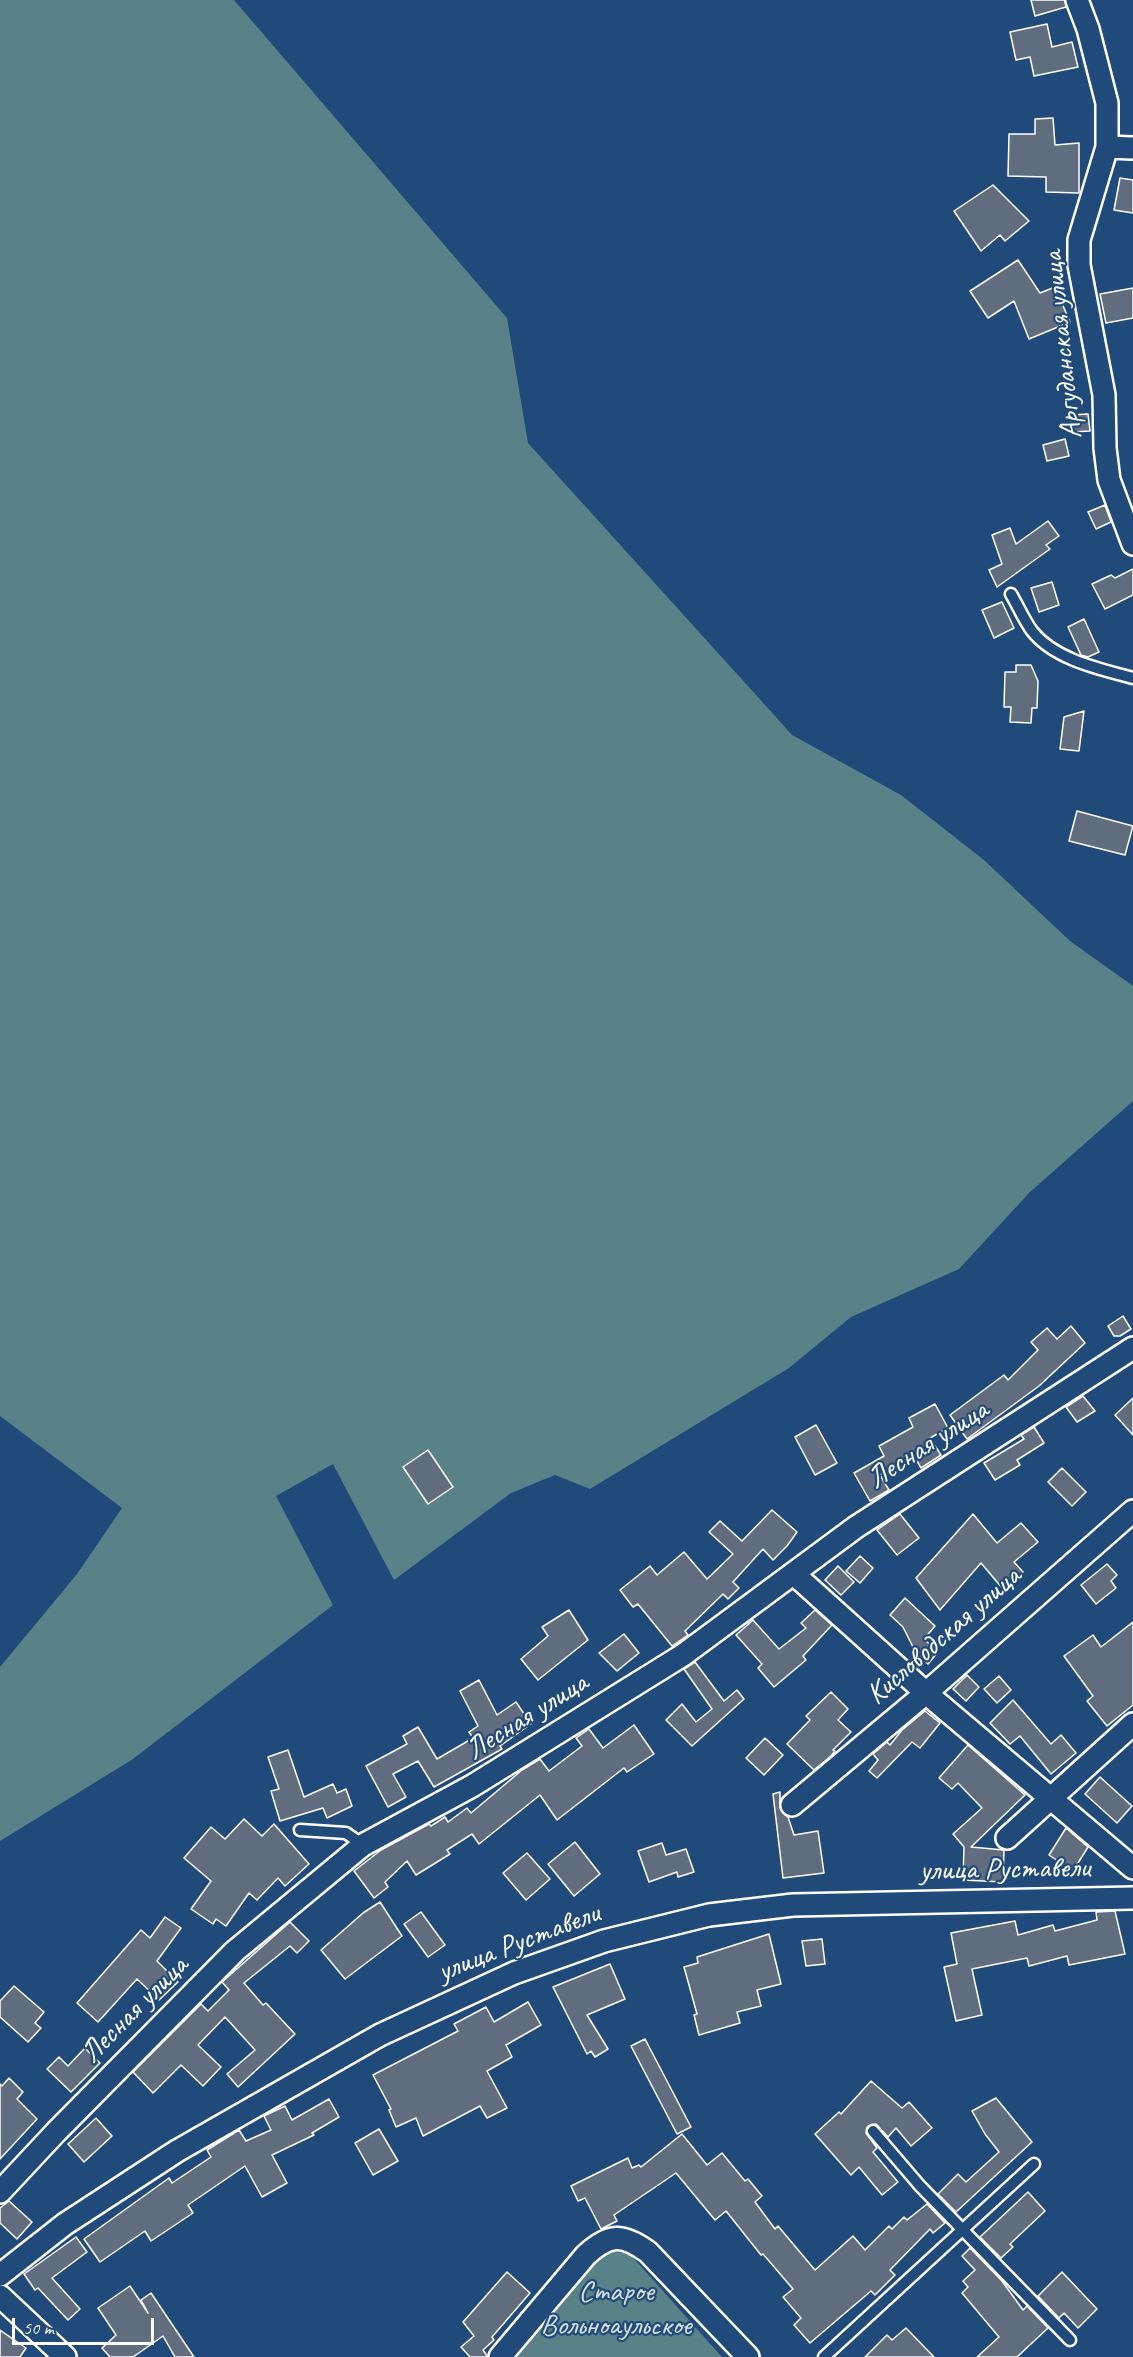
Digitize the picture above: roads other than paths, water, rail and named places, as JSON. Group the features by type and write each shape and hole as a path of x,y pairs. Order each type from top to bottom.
{"street":[{"name":"Аргуданская улица","path":"1077,0 1088,29 1107,103 1107,147 1079,240 1079,265 1104,395 1105,448 1109,480 1133,544"},
{"path":"1107,147 1133,148"},
{"name":"Лесная улица","path":"0,2192 235,1951 363,1845 472,1786 683,1655 856,1527 1133,1348"},
{"name":"Кисловодская улица","path":"792,1805 926,1693 1133,1511"},
{"path":"794,1574 926,1693 1133,1868"},
{"path":"1007,1838 1133,1724"},
{"name":"улица Руставели","path":"0,2275 65,2224 177,2151 380,2035 514,1973 604,1941 709,1915 793,1905 1133,1898"},
{"path":"500,2357 586,2255 600,2243 611,2238 637,2244 648,2252 747,2357"},
{"path":"0,2296 65,2357"}],"lane":[{"path":"1011,594 1033,632 1054,648 1094,668 1133,678"},
{"path":"300,1830 346,1833 363,1845"},
{"path":"873,2132 920,2186 1070,2340"},
{"path":"824,2357 1034,2164"}],"park label":[{"name":"Старое Вольноаульское","path":"616,2309"}]}
